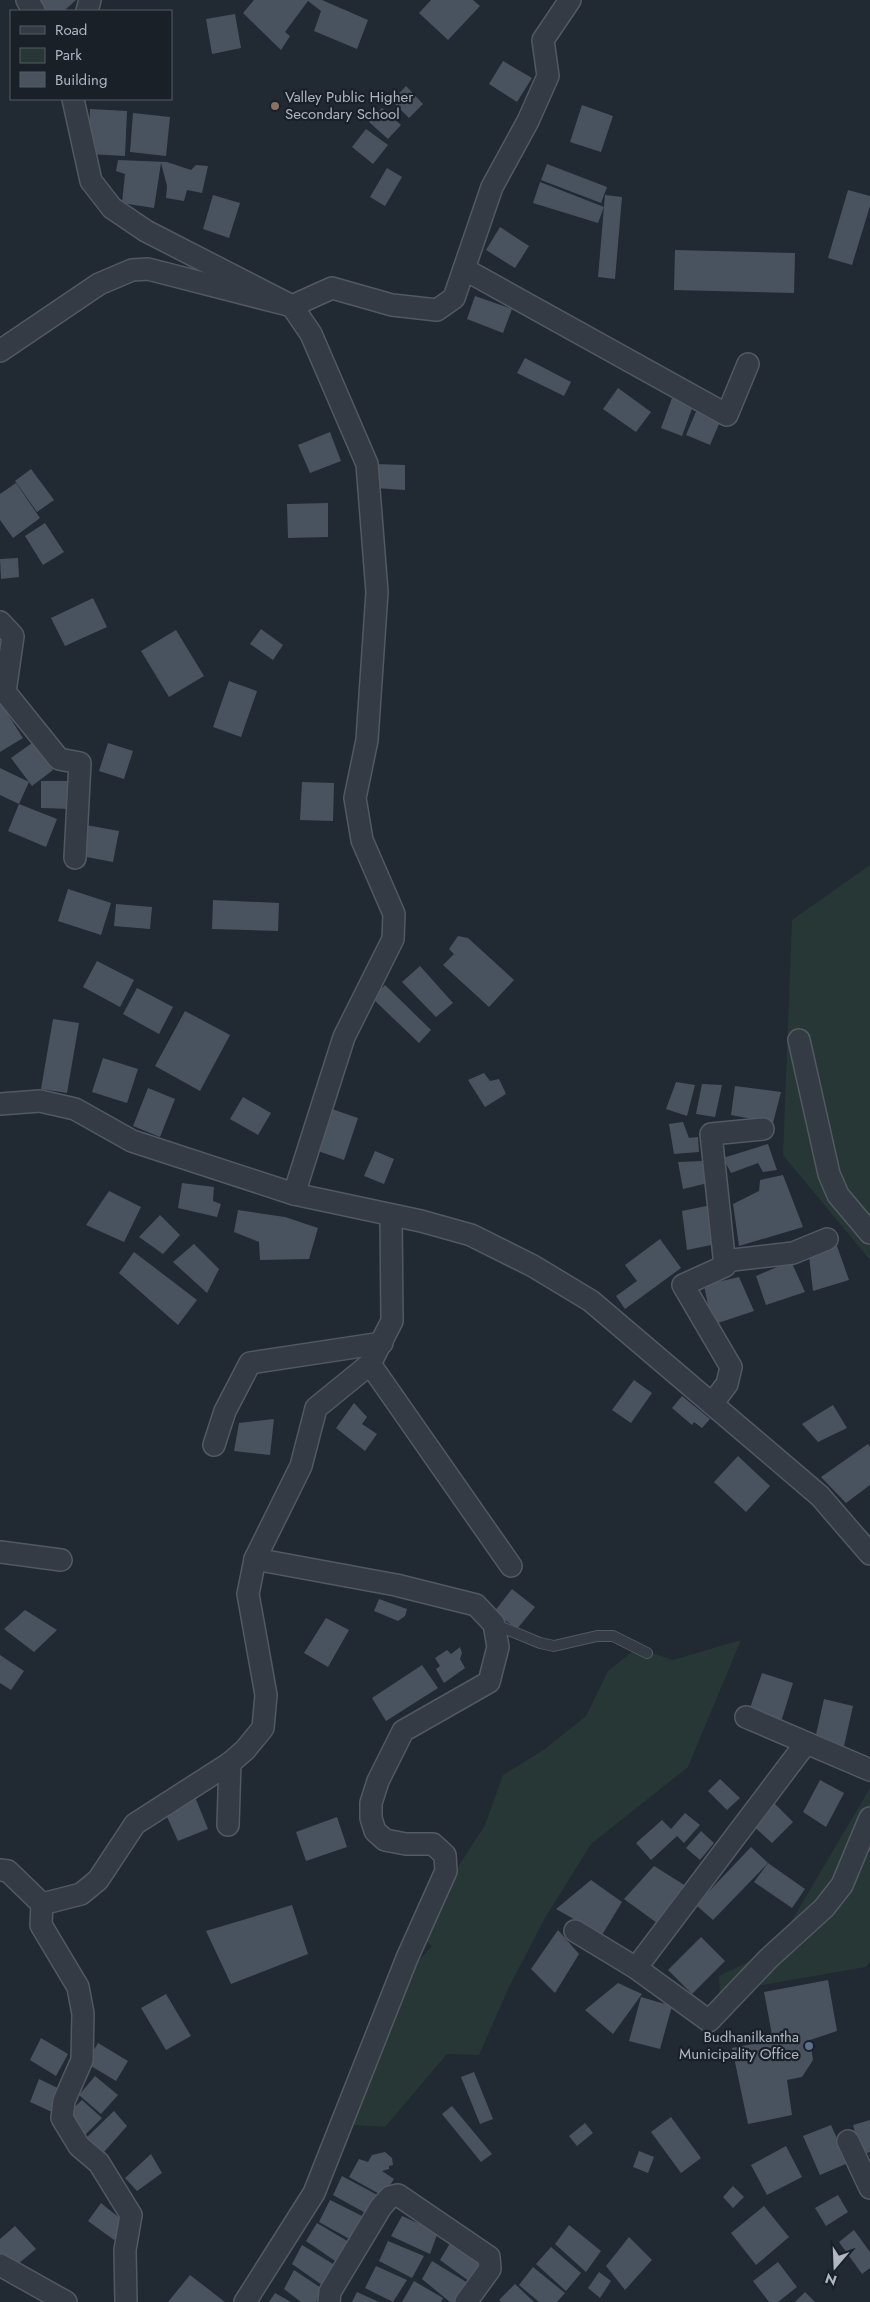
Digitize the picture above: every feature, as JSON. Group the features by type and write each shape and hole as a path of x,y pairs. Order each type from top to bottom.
{"street":[{"path":"0,351 100,284 132,270 148,269 292,306 332,288 392,305 437,310 454,298 492,187 528,121 548,76 543,40 568,1"},
{"path":"73,100 91,180 112,208 146,231 292,306 312,334 367,464 377,592 367,740 355,798 362,840 394,914 393,939 344,1037 294,1194"},
{"path":"464,269 727,414 748,364"},
{"path":"0,622 13,636 5,692 59,759 80,763 75,858"},
{"path":"799,1040 829,1174 838,1195 870,1233"},
{"path":"0,1104 40,1101 75,1109 132,1141 294,1194 421,1221 471,1235 533,1266 592,1301 820,1496 870,1554"},
{"path":"712,1404 727,1384 731,1367 683,1285 725,1266 711,1134 763,1129"},
{"path":"42,1904 80,1894 98,1880 135,1824 230,1763 245,1750 264,1728 266,1695 248,1594 255,1559 301,1466 316,1408 370,1364 392,1321 391,1216"},
{"path":"724,1261 793,1253 827,1239"},
{"path":"214,1445 225,1411 250,1363 382,1343"},
{"path":"370,1364 511,1566"},
{"path":"0,1552 61,1560"},
{"path":"245,2302 314,2193 407,1958 446,1871 445,1855 433,1844 406,1844 385,1840 375,1831 371,1818 371,1803 378,1781 403,1731 489,1682 498,1647 494,1624 476,1605 396,1585 255,1559"},
{"path":"746,1717 870,1770"},
{"path":"636,1968 806,1743"},
{"path":"228,1825 230,1763"},
{"path":"575,1931 636,1968 709,2021 768,1959 824,1908 842,1885 870,1818"},
{"path":"0,1870 8,1871 42,1904 41,1926 78,1987 83,2014 82,2060 64,2101 62,2118 79,2146 99,2163 131,2215 125,2250 126,2302"},
{"path":"848,2141 870,2188"},
{"path":"329,2302 330,2292 381,2207 390,2197 398,2195 489,2257 490,2269 466,2302"},
{"path":"0,2265 66,2302"}],"lane":[{"path":"494,1624 540,1643 554,1646 597,1636 613,1636 647,1653"}],"green space":[{"path":"870,865 870,1260 783,1155 792,920"},
{"path":"741,1640 688,1767 591,1844 545,1918 509,1987 479,2055 447,2054 385,2127 353,2125 407,1973 432,1946 423,1938 452,1876 485,1825 503,1775 545,1749 586,1716 608,1671 637,1648 673,1660"},
{"path":"870,1788 870,1961 866,1967 756,1986 720,1999 719,1976 775,1949"}],"building":[{"path":"31,0 76,0 65,10 41,10"},
{"path":"254,0 322,0 368,20 357,49 314,31 321,11 308,1 285,32 290,36 281,50 243,13"},
{"path":"431,0 473,0 480,6 448,40 419,13"},
{"path":"235,14 241,48 212,54 206,19"},
{"path":"503,61 532,78 517,102 489,84"},
{"path":"406,86 423,104 409,118 392,101"},
{"path":"582,105 613,116 601,152 570,142"},
{"path":"382,108 401,125 388,139 369,122"},
{"path":"90,109 127,111 125,156 88,154"},
{"path":"133,113 170,117 166,156 130,152"},
{"path":"366,129 388,145 373,164 352,147"},
{"path":"118,160 167,162 191,170 196,165 208,166 202,193 187,190 184,201 166,198 167,186 161,163 154,208 122,203 125,174 116,171"},
{"path":"547,164 607,187 601,203 541,180"},
{"path":"387,168 402,177 385,206 370,197"},
{"path":"540,182 604,207 598,223 533,203"},
{"path":"848,190 870,196 870,206 852,265 828,258"},
{"path":"213,195 240,203 229,238 203,229"},
{"path":"605,195 622,197 615,279 598,277"},
{"path":"500,227 529,246 515,268 486,250"},
{"path":"675,250 795,253 794,293 674,290"},
{"path":"475,296 512,309 503,333 467,319"},
{"path":"525,358 571,382 564,396 517,373"},
{"path":"618,388 651,412 636,432 603,409"},
{"path":"672,398 693,406 682,436 661,428"},
{"path":"698,407 722,417 710,445 686,435"},
{"path":"330,432 341,461 310,473 298,445"},
{"path":"376,464 405,465 405,490 375,488"},
{"path":"31,469 54,500 37,512 15,481"},
{"path":"16,483 40,518 13,538 0,520 0,494"},
{"path":"328,503 328,537 288,538 287,504"},
{"path":"45,523 64,552 43,565 25,536"},
{"path":"18,558 19,577 1,579 0,559"},
{"path":"93,598 107,627 65,646 51,618"},
{"path":"261,629 283,645 273,660 250,644"},
{"path":"176,630 204,676 169,697 141,651"},
{"path":"229,681 257,691 241,737 213,727"},
{"path":"0,702 23,738 0,752"},
{"path":"32,743 53,770 32,786 11,758"},
{"path":"108,743 133,751 124,779 99,771"},
{"path":"0,768 29,782 19,804 0,795"},
{"path":"41,781 73,781 72,809 41,808"},
{"path":"302,782 334,783 333,821 300,820"},
{"path":"19,804 57,819 46,847 8,831"},
{"path":"86,825 119,831 113,862 81,856"},
{"path":"68,889 111,903 101,935 58,921"},
{"path":"213,900 279,903 278,931 212,929"},
{"path":"116,904 152,907 150,929 114,926"},
{"path":"458,936 468,938 514,980 489,1007 443,965 454,954 449,949"},
{"path":"97,961 134,980 120,1007 83,987"},
{"path":"420,966 453,1003 436,1017 402,982"},
{"path":"385,985 431,1030 419,1043 372,998"},
{"path":"137,988 173,1007 159,1034 123,1014"},
{"path":"185,1011 230,1035 200,1091 155,1066"},
{"path":"53,1019 79,1023 67,1093 41,1089"},
{"path":"103,1058 138,1069 127,1103 92,1092"},
{"path":"484,1073 490,1081 499,1079 506,1094 485,1107 468,1080"},
{"path":"676,1082 695,1085 687,1116 666,1109"},
{"path":"702,1084 722,1085 715,1117 696,1114"},
{"path":"735,1086 781,1092 773,1123 731,1115"},
{"path":"148,1088 175,1099 160,1137 133,1126"},
{"path":"243,1097 271,1113 258,1135 230,1119"},
{"path":"326,1107 358,1118 344,1160 312,1149"},
{"path":"683,1122 689,1138 698,1137 699,1152 674,1154 669,1124"},
{"path":"768,1144 777,1170 763,1172 758,1163 731,1173 723,1158"},
{"path":"375,1151 394,1159 384,1184 364,1176"},
{"path":"703,1161 708,1183 683,1189 678,1162"},
{"path":"783,1175 803,1227 739,1246 733,1204 759,1191 760,1180"},
{"path":"182,1183 214,1187 213,1201 221,1204 217,1217 178,1208"},
{"path":"109,1191 141,1207 124,1242 86,1225"},
{"path":"711,1205 716,1244 687,1250 682,1211"},
{"path":"238,1210 285,1217 318,1228 309,1259 260,1260 259,1242 234,1232"},
{"path":"160,1215 180,1235 163,1254 139,1237"},
{"path":"660,1239 681,1268 625,1309 616,1296 637,1281 625,1265"},
{"path":"194,1244 219,1269 207,1293 173,1262"},
{"path":"837,1246 849,1280 813,1291 809,1256"},
{"path":"134,1252 197,1300 178,1325 119,1273"},
{"path":"791,1261 805,1292 766,1305 756,1276"},
{"path":"739,1277 754,1311 712,1325 704,1285"},
{"path":"634,1380 652,1393 631,1423 612,1410"},
{"path":"682,1396 710,1419 702,1428 694,1422 692,1425 672,1408"},
{"path":"354,1403 367,1417 362,1424 377,1434 365,1451 336,1428"},
{"path":"833,1405 847,1428 818,1442 802,1424"},
{"path":"274,1419 270,1455 234,1451 239,1423"},
{"path":"868,1444 870,1447 870,1485 846,1503 821,1477"},
{"path":"738,1456 770,1486 746,1512 714,1482"},
{"path":"512,1589 535,1607 517,1629 494,1612"},
{"path":"379,1599 407,1609 405,1616 398,1621 374,1611"},
{"path":"25,1610 57,1630 34,1652 4,1629"},
{"path":"326,1618 349,1630 328,1667 304,1653"},
{"path":"460,1647 462,1653 460,1659 465,1668 444,1683 436,1669 440,1666 435,1658 447,1650 451,1654"},
{"path":"0,1655 24,1671 11,1690 0,1683"},
{"path":"422,1665 438,1688 386,1721 372,1698"},
{"path":"762,1673 793,1683 781,1722 749,1711"},
{"path":"824,1699 853,1706 844,1746 815,1739"},
{"path":"720,1779 740,1798 727,1810 708,1791"},
{"path":"820,1780 844,1793 826,1827 803,1812"},
{"path":"195,1797 208,1829 178,1841 164,1810"},
{"path":"770,1799 793,1822 772,1843 750,1823"},
{"path":"685,1813 700,1825 684,1843 677,1836 651,1860 636,1843 662,1820 671,1829"},
{"path":"337,1817 347,1847 306,1861 296,1832"},
{"path":"701,1831 714,1843 700,1860 686,1848"},
{"path":"751,1847 768,1863 713,1920 696,1905"},
{"path":"768,1863 805,1889 792,1908 754,1882"},
{"path":"654,1866 686,1886 657,1923 624,1899"},
{"path":"591,1880 622,1902 602,1935 556,1909"},
{"path":"292,1905 308,1954 231,1984 206,1931"},
{"path":"558,1930 579,1954 555,1993 531,1969"},
{"path":"701,1937 725,1961 692,1994 668,1970"},
{"path":"828,1980 837,2031 810,2040 813,2060 802,2077 787,2080 792,2115 748,2124 732,2048 773,2040 764,1992"},
{"path":"618,1983 642,1994 613,2034 585,2010"},
{"path":"166,1994 191,2036 166,2050 141,2008"},
{"path":"641,1997 672,2006 660,2049 629,2041"},
{"path":"41,2038 68,2054 56,2076 30,2060"},
{"path":"98,2043 128,2061 116,2081 86,2063"},
{"path":"474,2072 493,2119 480,2124 461,2077"},
{"path":"95,2076 118,2095 101,2114 79,2095"},
{"path":"39,2079 64,2091 54,2113 30,2102"},
{"path":"82,2100 102,2118 85,2135 65,2116"},
{"path":"452,2106 492,2154 481,2162 442,2114"},
{"path":"114,2111 127,2126 104,2152 86,2138"},
{"path":"671,2117 701,2158 681,2173 651,2132"},
{"path":"870,2120 870,2152 861,2155 853,2125"},
{"path":"585,2123 593,2133 577,2146 569,2136"},
{"path":"831,2125 848,2163 820,2175 803,2136"},
{"path":"786,2146 802,2177 767,2195 751,2165"},
{"path":"639,2151 654,2157 648,2173 633,2167"},
{"path":"385,2152 392,2158 393,2165 389,2166 389,2169 382,2171 394,2179 383,2196 349,2177 359,2159 368,2162 372,2155"},
{"path":"151,2154 162,2173 137,2191 125,2178"},
{"path":"342,2176 381,2197 369,2215 333,2195"},
{"path":"733,2186 744,2197 733,2208 723,2197"},
{"path":"838,2195 848,2212 826,2226 815,2208"},
{"path":"330,2200 368,2219 355,2242 319,2222"},
{"path":"101,2203 127,2224 114,2240 88,2221"},
{"path":"764,2206 789,2237 756,2265 731,2233"},
{"path":"402,2216 438,2232 430,2254 391,2236"},
{"path":"317,2223 354,2245 341,2265 306,2241"},
{"path":"569,2225 601,2251 586,2272 555,2244"},
{"path":"15,2226 36,2249 12,2269 0,2255 0,2239"},
{"path":"854,2230 870,2252 870,2268 862,2274 839,2242"},
{"path":"629,2237 652,2260 625,2290 606,2266"},
{"path":"452,2240 486,2263 473,2284 440,2260"},
{"path":"388,2241 424,2256 412,2278 379,2261"},
{"path":"302,2245 338,2267 325,2287 292,2264"},
{"path":"551,2247 581,2273 566,2291 536,2264"},
{"path":"432,2261 468,2283 456,2302 450,2302 422,2279"},
{"path":"778,2262 797,2287 778,2302 769,2302 753,2281"},
{"path":"376,2266 407,2280 393,2302 365,2288"},
{"path":"533,2267 565,2293 557,2302 539,2302 519,2285"},
{"path":"294,2270 324,2290 316,2302 301,2302 284,2289"},
{"path":"599,2272 611,2281 600,2298 588,2288"},
{"path":"190,2275 225,2302 168,2302"},
{"path":"414,2281 443,2298 441,2302 402,2302"},
{"path":"515,2284 534,2302 501,2302 499,2300"},
{"path":"357,2292 379,2302 352,2302"},
{"path":"805,2292 815,2302 795,2302"},
{"path":"275,2293 291,2302 269,2302"}],"place":[{"name":"Valley Public Higher Secondary School","path":"275,106"},
{"name":"Budhanilkantha Municipality Office","path":"809,2046"}]}
